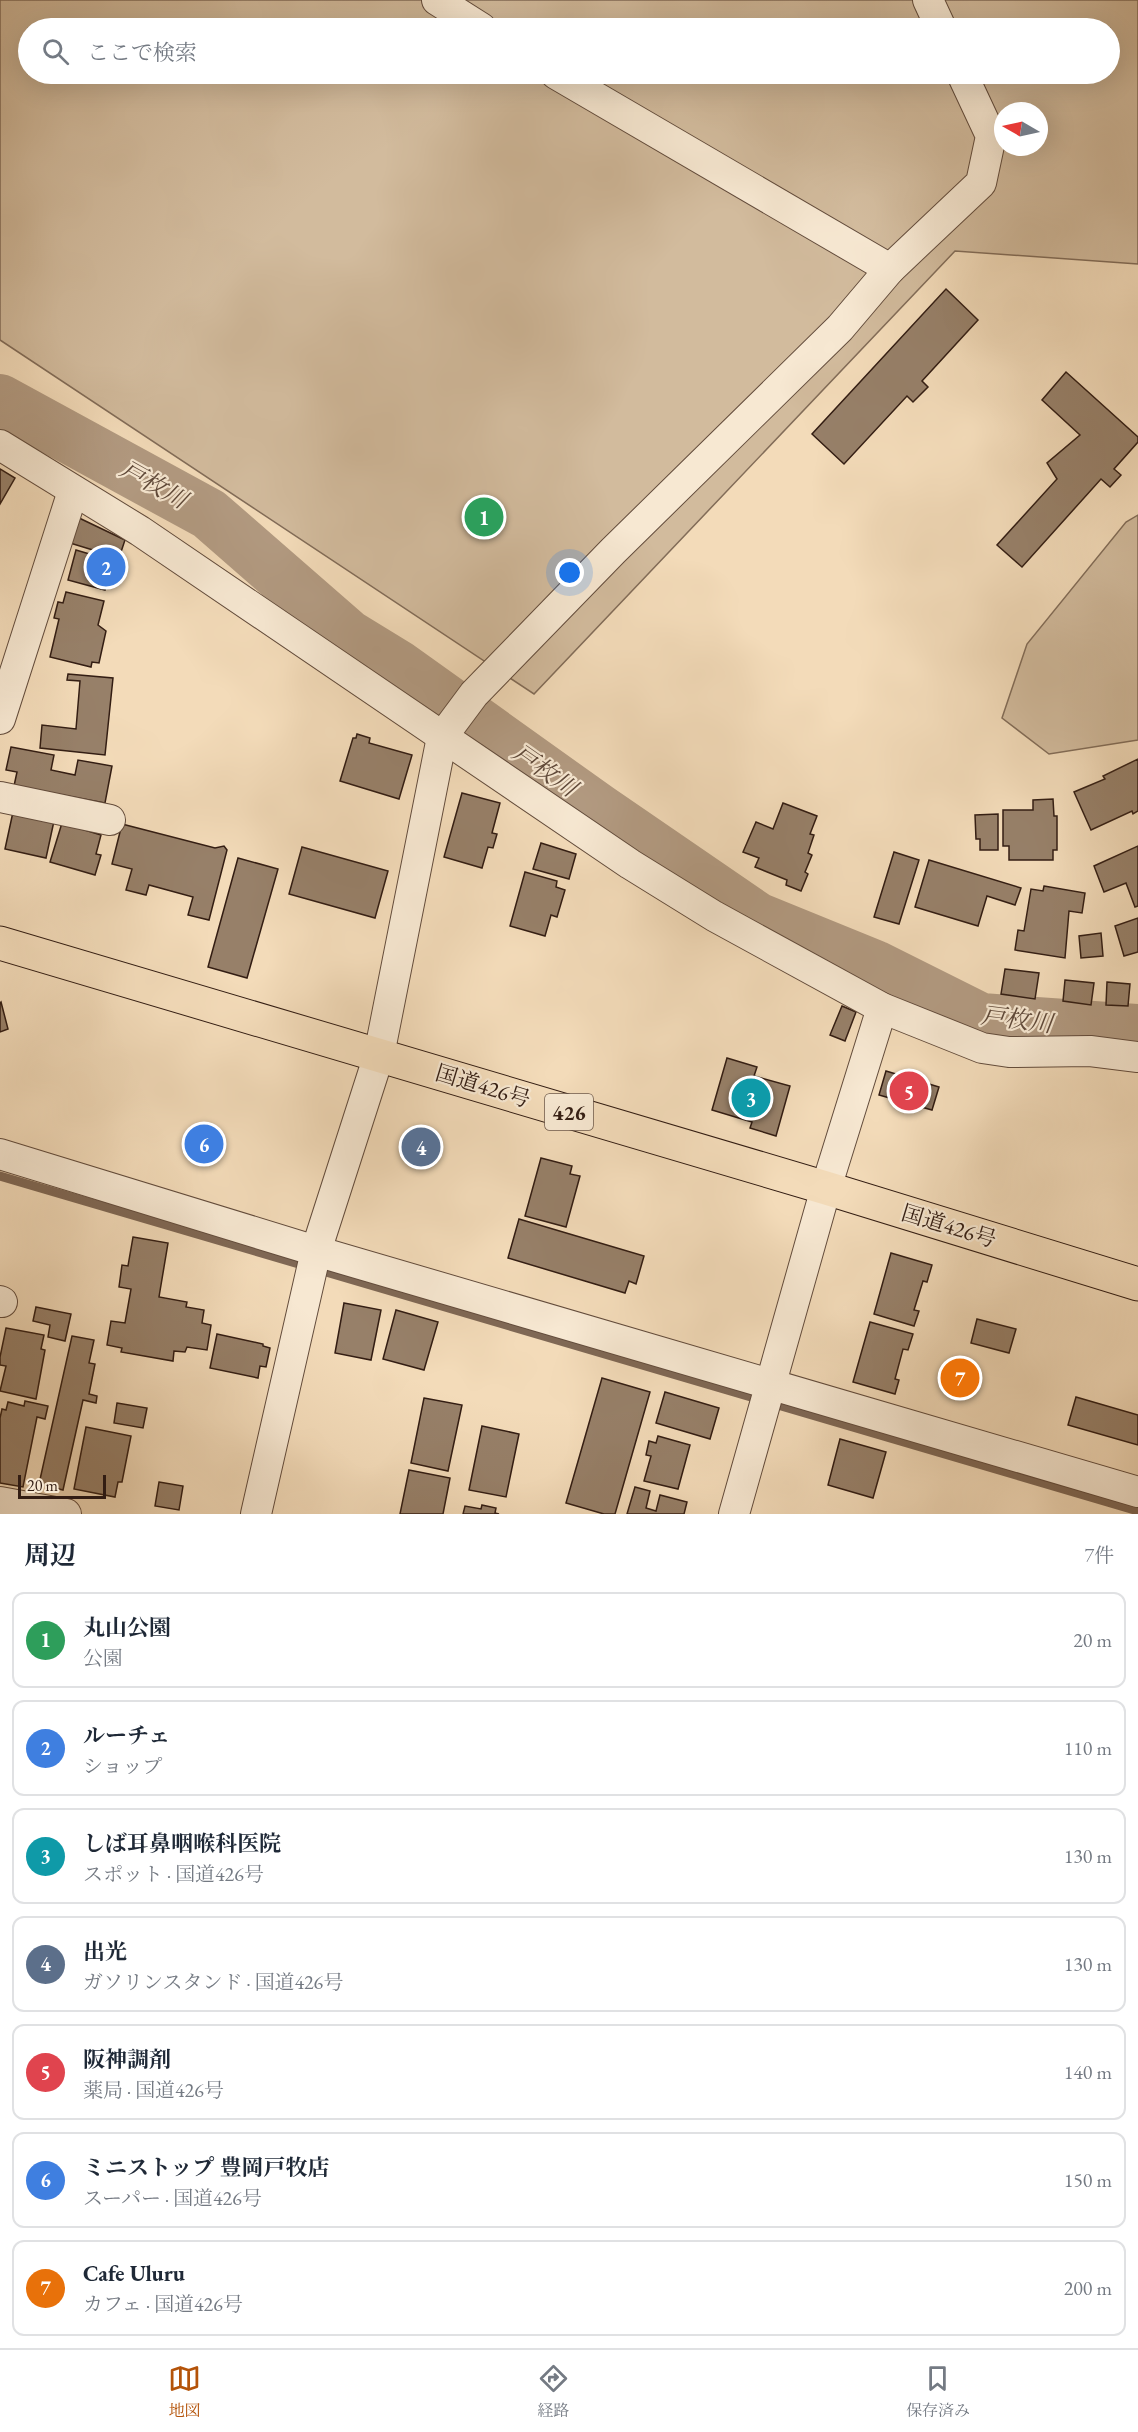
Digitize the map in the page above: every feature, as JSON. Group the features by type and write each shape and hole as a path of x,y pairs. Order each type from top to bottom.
{"highway":[{"name":"国道426号","path":"0,943 825,1188 1138,1284"}],"street":[{"path":"437,0 465,18"},
{"path":"928,0 936,18"},
{"path":"573,84 890,269"},
{"path":"256,1514 316,1251 378,1055 442,737 474,694 613,552 840,328 890,269 981,183 991,136 967,84"},
{"path":"0,445 140,531 630,864 714,916 882,1008 982,1048 1010,1052 1089,1051 1138,1057"},
{"path":"1,713 73,491"},
{"path":"0,797 110,820"},
{"path":"734,1514 825,1188 882,1008"},
{"path":"0,1154 316,1251 1138,1492"},
{"path":"0,1502 66,1514"}],"shaded area":[{"path":"0,0 1138,0 1138,264 955,251 534,694 0,340"},
{"path":"1138,515 1138,740 1049,754 1002,718 1027,644 1126,522"}],"building":[{"path":"946,289 978,320 922,381 928,387 913,402 907,396 844,464 812,434"},
{"path":"1066,372 1138,437 1138,442 1114,469 1121,475 1110,487 1101,479 1022,567 997,545 1057,479 1047,463 1080,435 1042,400"},
{"path":"0,469 15,478 0,504"},
{"path":"77,517 125,540 119,558 70,543"},
{"path":"76,550 113,561 105,590 68,580"},
{"path":"66,592 104,601 98,625 106,631 99,663 92,662 91,667 50,657 59,619 54,618 58,602 63,603"},
{"path":"68,674 113,678 105,755 40,748 42,725 76,729 80,681 67,680"},
{"path":"357,734 370,738 369,743 412,755 399,799 340,781 353,738 356,738"},
{"path":"11,747 54,755 51,770 75,775 78,760 112,766 105,803 14,786 17,772 6,770"},
{"path":"1138,759 1138,811 1133,814 1132,811 1091,830 1074,792 1105,779 1103,776"},
{"path":"462,793 500,803 492,833 497,834 493,848 488,847 482,868 444,857"},
{"path":"1053,799 1054,816 1057,816 1057,850 1053,850 1053,860 1009,860 1009,846 1003,846 1003,810 1033,810 1033,800"},
{"path":"783,803 817,816 810,834 814,835 808,853 812,855 805,872 808,874 801,891 786,885 787,880 755,867 759,858 743,852 756,822 773,829"},
{"path":"13,812 54,821 46,858 5,849"},
{"path":"998,814 998,850 980,850 980,839 976,839 975,815"},
{"path":"62,823 101,835 96,854 101,855 95,875 50,862"},
{"path":"122,824 215,848 224,846 227,850 209,920 188,915 193,897 149,885 146,895 126,890 132,869 112,864"},
{"path":"541,843 576,854 569,879 533,869"},
{"path":"1138,846 1138,906 1135,907 1126,883 1104,892 1094,866"},
{"path":"302,847 388,871 375,918 289,894"},
{"path":"894,852 919,860 899,924 874,917"},
{"path":"238,858 278,869 247,978 208,967"},
{"path":"929,860 1021,888 1015,905 987,896 978,926 915,907"},
{"path":"525,872 557,881 556,887 565,890 557,917 551,915 545,936 510,926"},
{"path":"1044,886 1085,893 1082,913 1069,911 1065,958 1015,950 1018,930 1024,931 1031,889 1043,891"},
{"path":"1138,918 1138,952 1124,956 1115,926"},
{"path":"1101,933 1103,956 1081,958 1079,936"},
{"path":"1005,969 1039,973 1035,999 1001,994"},
{"path":"1065,980 1094,983 1091,1005 1063,1001"},
{"path":"1107,982 1130,984 1128,1006 1106,1005"},
{"path":"0,1003 8,1029 0,1032"},
{"path":"842,1006 856,1012 845,1041 830,1035"},
{"path":"727,1058 757,1067 754,1076 790,1086 776,1136 750,1128 752,1122 712,1110"},
{"path":"886,1071 939,1087 932,1110 879,1095"},
{"path":"541,1158 572,1166 570,1174 580,1176 566,1227 525,1216"},
{"path":"519,1219 644,1256 636,1284 629,1281 625,1293 508,1258"},
{"path":"133,1237 168,1243 159,1297 187,1302 186,1307 204,1310 202,1323 211,1325 207,1350 187,1347 185,1352 174,1351 173,1361 121,1352 122,1348 107,1345 111,1321 125,1323 131,1289 119,1287 122,1265 128,1266"},
{"path":"891,1253 932,1265 927,1282 923,1281 914,1310 919,1311 914,1326 874,1314"},
{"path":"344,1303 381,1310 371,1360 335,1353"},
{"path":"36,1307 71,1314 65,1341 48,1337 50,1325 33,1321"},
{"path":"396,1310 438,1322 424,1370 383,1359"},
{"path":"977,1319 1016,1329 1009,1353 971,1343"},
{"path":"870,1322 913,1334 908,1350 903,1349 895,1379 899,1380 895,1394 853,1382"},
{"path":"6,1328 44,1335 41,1349 45,1350 36,1399 0,1391 6,1366 0,1365 0,1357"},
{"path":"217,1334 263,1344 270,1348 266,1367 260,1366 258,1378 210,1368"},
{"path":"72,1336 94,1340 89,1363 95,1364 89,1394 97,1396 96,1403 83,1400 63,1490 39,1484"},
{"path":"602,1378 650,1392 615,1514 604,1514 566,1503"},
{"path":"665,1392 719,1408 710,1439 656,1423"},
{"path":"1076,1397 1138,1415 1138,1445 1068,1425"},
{"path":"424,1398 462,1405 448,1471 411,1463"},
{"path":"25,1401 48,1406 45,1419 37,1417 23,1487 0,1483 0,1418 2,1409 6,1410 8,1402 24,1406"},
{"path":"117,1403 147,1408 143,1428 114,1423"},
{"path":"482,1426 519,1434 506,1497 469,1490"},
{"path":"86,1427 131,1436 122,1482 118,1482 115,1497 74,1489"},
{"path":"658,1436 690,1445 678,1489 644,1481 651,1456 646,1455 649,1441 656,1443"},
{"path":"840,1439 886,1452 873,1498 828,1485"},
{"path":"409,1470 450,1478 443,1514 400,1514"},
{"path":"159,1482 183,1486 179,1510 155,1506"},
{"path":"635,1487 650,1491 646,1508 656,1511 660,1495 687,1502 684,1514 627,1514"},
{"path":"482,1505 496,1508 495,1513 499,1514 463,1514 465,1506 481,1509"}],"waterway":[{"name":"戸枚川","path":"0,400 209,514 349,636 398,666 598,809 757,918 875,966 981,1019 1138,1030"},
{"path":"0,1176 1138,1511"}],"place":[{"name":"丸山公園","path":"484,517"},
{"name":"ルーチェ","path":"106,567"},
{"name":"阪神調剤","path":"909,1091"},
{"name":"しば耳鼻咽喉科医院","path":"751,1098"},
{"name":"ミニストップ 豊岡戸牧店","path":"204,1144"},
{"name":"出光","path":"421,1147"},
{"name":"Cafe Uluru","path":"960,1378"}]}
